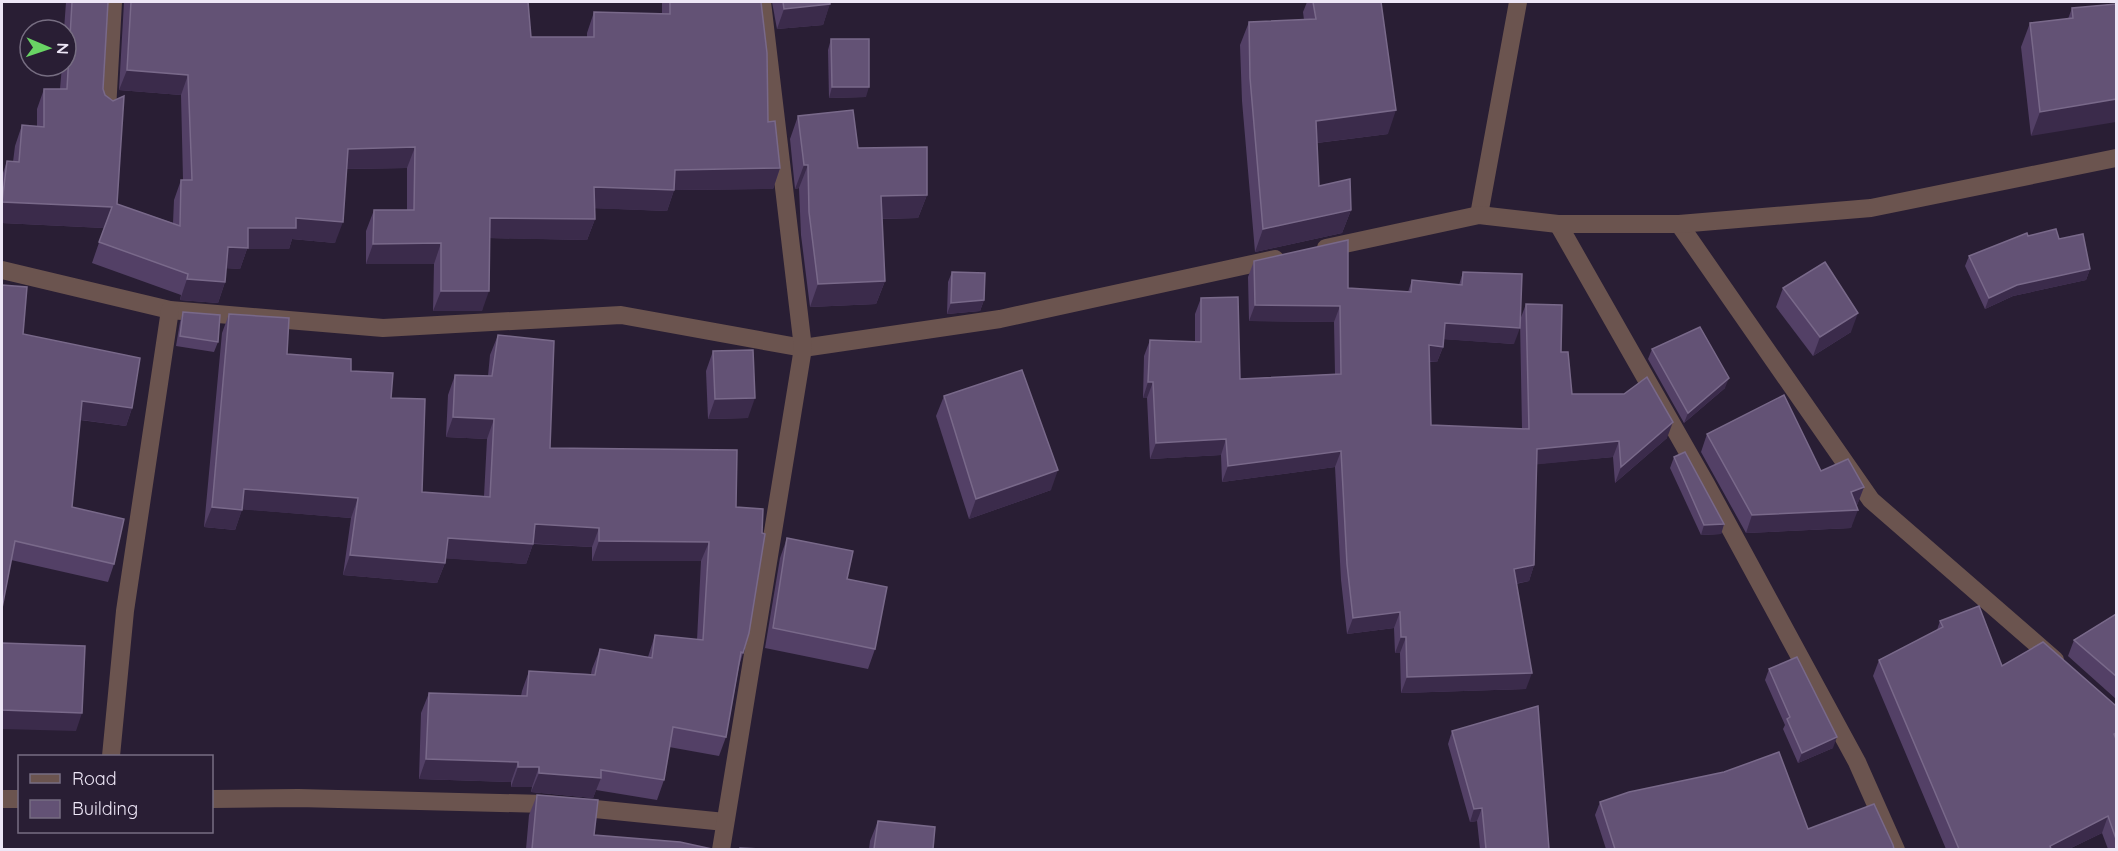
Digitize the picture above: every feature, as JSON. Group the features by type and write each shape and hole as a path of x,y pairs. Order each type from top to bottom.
{"street":[{"path":"107,110 113,2"},
{"path":"721,849 803,348 762,2"},
{"path":"1479,215 1518,2"},
{"path":"2,270 170,310 383,328 621,315 803,348 1000,319 1479,215 1558,224 1679,224 1871,208 2116,158"},
{"path":"1558,224 1706,484 1857,762 1896,849"},
{"path":"1679,224 1871,500 2073,675"},
{"path":"111,755 125,611 170,310"},
{"path":"213,799 298,798 545,804 725,822"},
{"path":"2,799 18,799"}],"building":[{"path":"72,2 108,2 103,89 105,95 113,101 124,96 117,204 180,226 181,180 192,180 188,75 127,70 131,2 528,2 531,37 594,37 594,12 670,14 670,2 761,2 767,53 768,122 775,121 780,168 675,170 674,190 594,187 595,219 490,218 489,291 441,291 441,243 373,244 374,210 414,210 415,147 348,149 343,222 296,218 296,228 248,228 248,248 228,247 225,282 187,279 188,274 99,242 112,207 2,202 7,161 19,162 22,125 44,127 44,89 67,89 68,78 78,78 78,18 71,18"},
{"path":"783,2 830,2 830,4 784,9"},
{"path":"1313,2 1381,2 1396,110 1316,121 1319,186 1350,179 1351,210 1263,229 1250,78 1249,22 1316,19"},
{"path":"2116,4 2116,99 2040,112 2030,23 2073,18 2072,8"},
{"path":"831,39 869,39 869,87 832,87"},
{"path":"853,110 858,148 927,147 927,195 881,196 885,281 818,284 809,212 808,165 804,165 798,116"},
{"path":"2056,229 2059,239 2083,234 2090,269 2017,285 1989,298 1969,256 2027,233 2028,236"},
{"path":"1348,240 1348,288 1411,292 1412,280 1462,285 1463,272 1522,274 1520,328 1445,323 1443,347 1429,345 1431,425 1529,429 1526,304 1562,305 1561,352 1568,352 1572,394 1624,394 1647,377 1673,422 1621,467 1619,441 1537,449 1534,565 1514,569 1532,673 1407,677 1406,637 1401,637 1400,612 1353,618 1347,564 1341,451 1228,466 1226,439 1156,443 1153,382 1148,382 1150,340 1201,342 1201,298 1238,297 1240,379 1341,374 1340,306 1255,305 1254,261"},
{"path":"1825,262 1858,313 1820,337 1783,288"},
{"path":"952,272 985,273 984,300 951,303"},
{"path":"2,285 27,287 23,334 140,358 132,408 82,401 72,507 124,519 114,564 15,541 2,608"},
{"path":"183,312 220,315 218,342 180,336"},
{"path":"229,314 289,318 287,354 351,359 351,371 393,373 391,398 425,399 422,492 490,497 494,419 453,417 455,375 492,376 498,335 554,341 550,448 737,450 736,507 763,509 762,533 765,534 749,633 743,653 741,652 726,737 673,727 664,780 601,770 601,778 539,773 539,767 518,767 518,762 426,759 429,693 527,696 529,671 595,675 600,649 652,658 655,635 703,640 709,542 599,541 599,528 535,524 533,544 448,538 445,563 350,555 358,498 244,489 242,510 212,507"},
{"path":"1700,327 1729,378 1688,413 1652,349"},
{"path":"753,350 755,398 715,399 713,351"},
{"path":"1022,370 1058,470 976,499 944,396"},
{"path":"1784,395 1821,471 1848,459 1864,487 1851,492 1858,510 1752,515 1707,434"},
{"path":"1685,452 1724,524 1704,525 1674,457"},
{"path":"787,538 853,551 847,579 887,587 875,649 773,628"},
{"path":"1979,606 2002,666 2043,642 2116,705 2116,733 2114,734 2116,739 2116,839 2108,816 2050,846 2051,849 1959,849 1879,660 1943,627 1940,621"},
{"path":"2116,614 2116,676 2074,640"},
{"path":"2,643 85,646 82,713 2,710"},
{"path":"1797,657 1837,737 1802,753 1787,719 1790,717 1769,669"},
{"path":"1538,706 1549,849 1486,849 1482,808 1474,809 1452,731"},
{"path":"1779,752 1808,829 1874,804 1894,849 1615,849 1600,802 1629,792 1724,772"},
{"path":"537,795 598,800 594,835 680,842 712,849 532,849"},
{"path":"878,821 935,827 933,849 874,849"}]}
